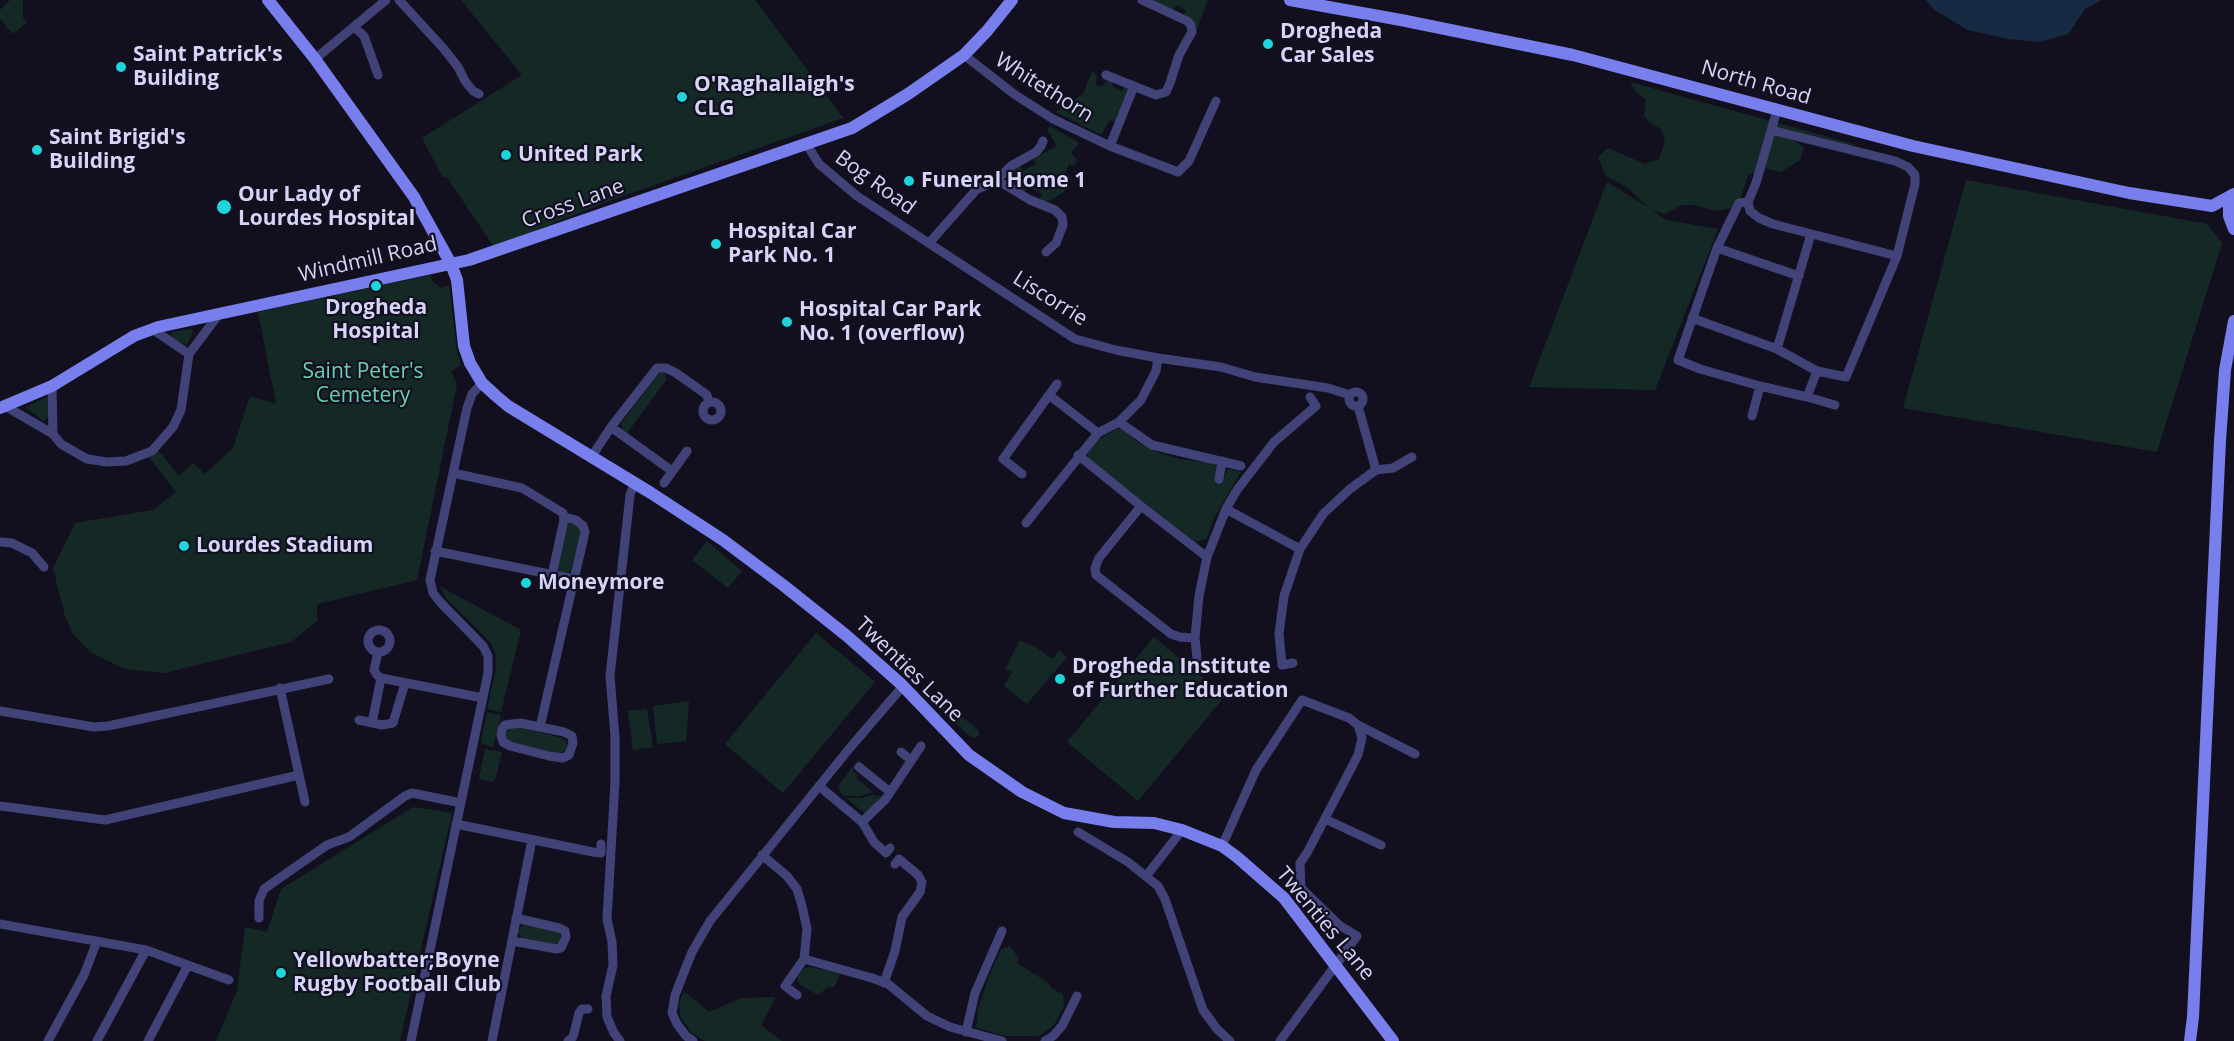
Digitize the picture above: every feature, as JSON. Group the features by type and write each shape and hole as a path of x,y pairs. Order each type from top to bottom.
{"street":[{"name":"Windmill Road","path":"2,407 52,386 134,336 152,329 451,264 414,197 315,59 268,0"},
{"path":"315,59 386,0"},
{"path":"399,0 458,66 473,91 479,94"},
{"name":"Cross Lane","path":"451,264 520,244 852,128 908,94 964,55 987,32 1012,0"},
{"name":"Whitethorn","path":"1106,75 1156,95 1166,92 1179,56 1192,32 1191,25 1142,0"},
{"name":"North Road","path":"1290,0 1573,55 1986,164 2129,193 2212,206"},
{"path":"354,27 364,36 378,75"},
{"name":"Whitethorn","path":"964,55 1014,94 1053,119 1110,146 1178,172 1189,161 1216,101"},
{"name":"Whitethorn","path":"1110,146 1134,86"},
{"path":"1777,110 1756,183 1748,202 1750,211 1759,218 1811,234 1897,256"},
{"path":"1692,318 1777,349 1817,371 1846,377 1897,256 1915,184 1915,174 1908,167 1895,161 1771,130"},
{"path":"930,242 976,190 997,180 1011,166 1036,152 1043,141"},
{"name":"Bog Road","path":"807,145 819,164 832,177 879,211 930,242"},
{"path":"997,180 1030,200 1056,210 1062,217 1063,225 1056,243 1046,252"},
{"path":"2233,227 2212,206 2234,195"},
{"path":"2233,227 2229,207 2234,195"},
{"path":"1748,202 1739,203 1717,248 1678,360 1700,369 1835,405"},
{"path":"1777,349 1811,234"},
{"name":"Liscorrie","path":"930,242 1075,339 1116,350 1221,367 1255,377 1328,388 1350,394 1349,402 1353,406 1358,406 1376,470"},
{"path":"1717,248 1799,276"},
{"name":"Twenties Lane","path":"451,264 457,280 464,346 470,363 482,382 508,406 635,482 723,540 783,585 847,636 903,686 969,754 1006,782 1064,813 1114,822 1154,823 1182,830 1222,846 1284,898 1393,1041"},
{"path":"2,407 53,434 72,452 87,459 106,462 126,461 152,451 173,428 181,410 189,354 219,314"},
{"path":"2190,1041 2220,441 2225,370 2234,321"},
{"path":"152,329 189,354"},
{"path":"1026,523 1078,455 1098,433 1119,422 1141,400 1156,371 1158,358"},
{"path":"591,456 657,368 666,368 676,373 707,395 709,402"},
{"path":"1807,397 1817,371"},
{"path":"411,1041 488,673 488,656 479,641 433,593 430,580 472,394 482,382"},
{"path":"1022,474 1003,459 1057,384"},
{"path":"52,386 53,434"},
{"path":"1752,416 1760,386"},
{"path":"1049,395 1098,433"},
{"path":"1197,658 1199,597 1207,556 1226,509 1237,490 1274,442 1316,406 1310,398"},
{"path":"1119,422 1152,445 1241,466"},
{"path":"611,427 672,471"},
{"path":"663,483 687,451"},
{"path":"1078,455 1207,556"},
{"path":"1293,663 1282,665 1279,634 1284,596 1300,549 1323,514 1350,489 1376,470 1393,468 1412,457"},
{"path":"1219,479 1222,461"},
{"path":"453,473 522,488 563,513 552,575"},
{"path":"617,1037 607,1017 606,996 613,965 612,942 607,919 615,782 615,737 610,676 630,495 635,482"},
{"path":"1141,506 1099,558 1095,568 1096,575 1171,634 1196,638"},
{"path":"1226,509 1300,549"},
{"path":"540,727 585,532 583,526 576,520 564,517"},
{"path":"0,542 12,543 32,554 44,567"},
{"path":"435,551 574,579"},
{"path":"378,652 374,670 381,678 483,698"},
{"path":"372,723 381,678"},
{"path":"0,711 94,727 108,726 329,679"},
{"path":"359,720 388,726 393,723 405,683"},
{"path":"693,1041 676,1024 672,1013 675,995 692,952 710,921 903,686"},
{"path":"280,688 306,802"},
{"path":"1222,846 1256,770 1302,700 1349,718 1358,725 1415,754"},
{"path":"520,723 540,727 572,736 573,743 569,755 563,758 549,756 503,742 501,735 505,725 520,723"},
{"path":"1280,1041 1357,936 1339,925 1301,888 1300,863 1359,752 1362,738 1358,725"},
{"path":"862,822 890,792 921,746"},
{"path":"901,752 911,760"},
{"path":"859,767 890,792"},
{"path":"0,806 105,820 300,775"},
{"path":"819,786 862,822 874,842 886,853 890,848"},
{"path":"259,918 259,901 264,889 327,845 349,837 405,795 412,793 461,803"},
{"path":"1325,819 1381,845"},
{"path":"456,824 601,853 601,844"},
{"path":"1147,875 1182,830"},
{"path":"1078,832 1147,875 1158,886 1165,899 1203,1010 1230,1041"},
{"path":"492,1041 532,840"},
{"path":"762,855 787,876 796,889 807,929 804,959 784,986 796,995"},
{"path":"884,983 895,951 902,917 920,892 922,882 918,875 899,859 895,864"},
{"path":"512,941 557,949 561,948 566,937 564,931 559,928 516,918"},
{"path":"0,924 146,950 229,980"},
{"path":"966,1032 975,993 1002,931"},
{"path":"48,1041 84,975 97,941"},
{"path":"97,1041 146,950"},
{"path":"804,959 884,983 907,998 927,1016 966,1032 1002,1041"},
{"path":"148,1041 188,965"},
{"path":"1044,1041 1053,1036 1062,1026 1077,996"},
{"path":"568,1041 573,1037 579,1013 582,1009 588,1009"}],"green space":[{"path":"10,0 23,0 23,18 27,22 13,34 0,19 0,10"},
{"name":"O'Raghallaigh's CLG","path":"461,0 755,0 843,118 604,203 494,247 446,176 443,178 422,138 522,75"},
{"path":"1151,0 1208,0 1197,28 1193,21 1184,15 1186,10 1176,5 1174,11"},
{"path":"1092,71 1097,75 1096,85 1101,87 1108,80 1113,81 1112,86 1122,91 1125,86 1128,89 1115,122 1110,120 1101,135 1056,112 1083,94"},
{"path":"1630,82 1857,145 1833,149 1791,139 1804,147 1800,160 1781,172 1765,168 1748,175 1739,203 1731,208 1717,211 1695,205 1682,205 1665,214 1652,210 1666,220 1718,229 1655,390 1529,387 1607,182 1649,208 1628,188 1606,176 1598,157 1608,148 1645,164 1659,159 1665,142 1661,129 1644,116 1646,100 1636,92"},
{"path":"1050,126 1079,143 1071,153 1077,160 1076,163 1074,166 1069,164 1062,181 1066,184 1064,192 1045,202 1040,199 1042,193 1028,187 1025,192 1011,184 1008,176 1009,172 1020,166 1023,171 1036,164 1034,158 1057,146 1047,130"},
{"path":"1966,180 2207,224 2222,243 2157,452 1903,408"},
{"name":"Saint Peter's Cemetery","path":"431,275 432,281 441,288 449,285 457,352 461,365 451,371 457,384 417,580 317,604 317,621 291,642 164,673 125,669 90,652 73,634 65,616 53,568 75,523 153,510 176,492 149,457 158,450 179,476 193,463 205,474 233,448 250,396 276,404 258,312"},
{"path":"191,329 193,331 187,345 170,337 172,332"},
{"path":"660,373 665,373 667,379 628,432 623,431 622,423"},
{"path":"46,397 49,416 44,421 25,407"},
{"path":"1117,429 1123,430 1140,444 1156,452 1180,459 1211,463 1216,467 1215,479 1223,481 1228,469 1241,472 1214,518 1207,538 1195,542 1088,459 1088,452 1096,441"},
{"path":"569,523 573,523 580,529 580,535 571,570 566,575 558,570 558,566 566,527"},
{"path":"707,541 742,571 728,588 692,560"},
{"path":"439,586 521,630 501,712 487,709 496,668 495,653 491,643 447,599"},
{"path":"816,633 875,682 783,793 725,744"},
{"path":"1154,637 1225,696 1138,801 1067,742"},
{"path":"1020,640 1037,648 1052,659 1059,650 1067,657 1027,704 1004,686 1012,672 1005,669"},
{"path":"928,691 975,727 979,731 979,736 973,738 965,732 926,696"},
{"path":"689,701 686,741 657,744 653,706"},
{"path":"647,709 653,747 633,750 628,711"},
{"path":"487,712 501,715 493,747 482,744 481,741"},
{"path":"515,726 562,738 567,741 566,751 556,754 511,742 505,734 510,727"},
{"path":"485,749 502,752 495,780 492,782 479,779"},
{"path":"858,760 861,762 853,771 858,775 856,778 873,792 859,796 844,796 838,786"},
{"path":"872,795 883,796 866,814 846,798 863,798"},
{"path":"413,807 452,813 400,1041 216,1041 237,991 245,927 267,932 281,889"},
{"path":"525,925 557,931 561,936 560,942 555,946 522,939 518,932"},
{"path":"1010,946 1019,959 1017,963 1063,995 1064,1006 1054,1025 1039,1036 1007,1036 976,1028 978,1009 988,979 1001,949"},
{"path":"808,967 835,971 840,975 834,987 828,987 818,995 800,985 798,981 802,970"},
{"path":"684,991 709,1012 741,998 776,997 761,1025 782,1041 705,1041 691,1032 681,1018 679,1004"}],"water":[{"path":"1926,0 2101,0 2085,9 2068,34 2039,42 2008,39 1968,30 1933,9"}],"place":[{"name":"Drogheda Car Sales","path":"1268,44"},
{"name":"Saint Patrick's Building","path":"121,67"},
{"name":"O'Raghallaigh's CLG","path":"682,97"},
{"name":"Saint Brigid's Building","path":"37,150"},
{"name":"United Park","path":"506,155"},
{"name":"Funeral Home 1","path":"909,181"},
{"name":"Our Lady of Lourdes Hospital","path":"224,207"},
{"name":"Hospital Car Park No. 1","path":"716,244"},
{"name":"Drogheda Hospital","path":"376,286"},
{"name":"Hospital Car Park No. 1 (overflow)","path":"787,322"},
{"name":"Lourdes Stadium","path":"184,546"},
{"name":"Moneymore","path":"526,583"},
{"name":"Drogheda Institute of Further Education","path":"1060,679"},
{"name":"Yellowbatter;Boyne Rugby Football Club","path":"281,973"}]}
